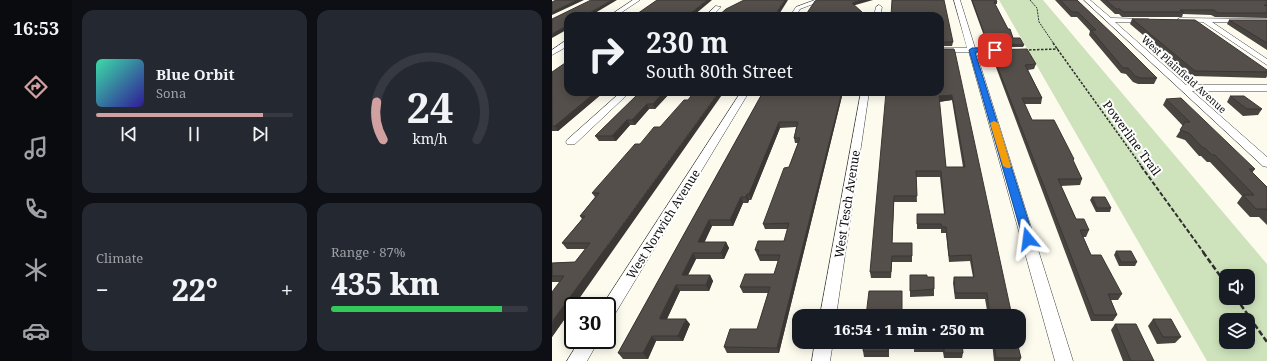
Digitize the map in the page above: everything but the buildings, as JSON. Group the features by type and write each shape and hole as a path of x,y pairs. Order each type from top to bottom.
{"street":[{"path":"618,12 638,0"},
{"path":"796,12 798,8 821,0"},
{"path":"957,0 1064,361"},
{"name":"West Plainfield Avenue","path":"1087,0 1267,163"},
{"path":"712,12 718,6"},
{"path":"878,12 879,8"},
{"path":"1109,20 1156,20"},
{"path":"1172,20 1267,21"},
{"path":"1204,20 1267,63"},
{"path":"552,46 564,46"},
{"path":"552,53 564,47"},
{"path":"944,50 1024,51"},
{"path":"1183,88 1267,88"},
{"path":"572,142 622,96"},
{"name":"West Norwich Avenue","path":"616,298 743,96"},
{"name":"West Tesch Avenue","path":"829,309 864,96"},
{"path":"576,361 584,349"},
{"path":"821,361 823,349"}],"path":[{"name":"Powerline Trail","path":"1030,0 1037,8 1039,22 1219,274"},
{"path":"1024,51 1027,49 1058,49"},
{"path":"1241,305 1267,342"}],"green space":[{"path":"999,0 1043,0 1267,264 1267,361 1207,361"}],"slow traffic":[{"path":"994,123 1007,166"}],"route":[{"path":"995,50 972,50 1028,239"}]}
